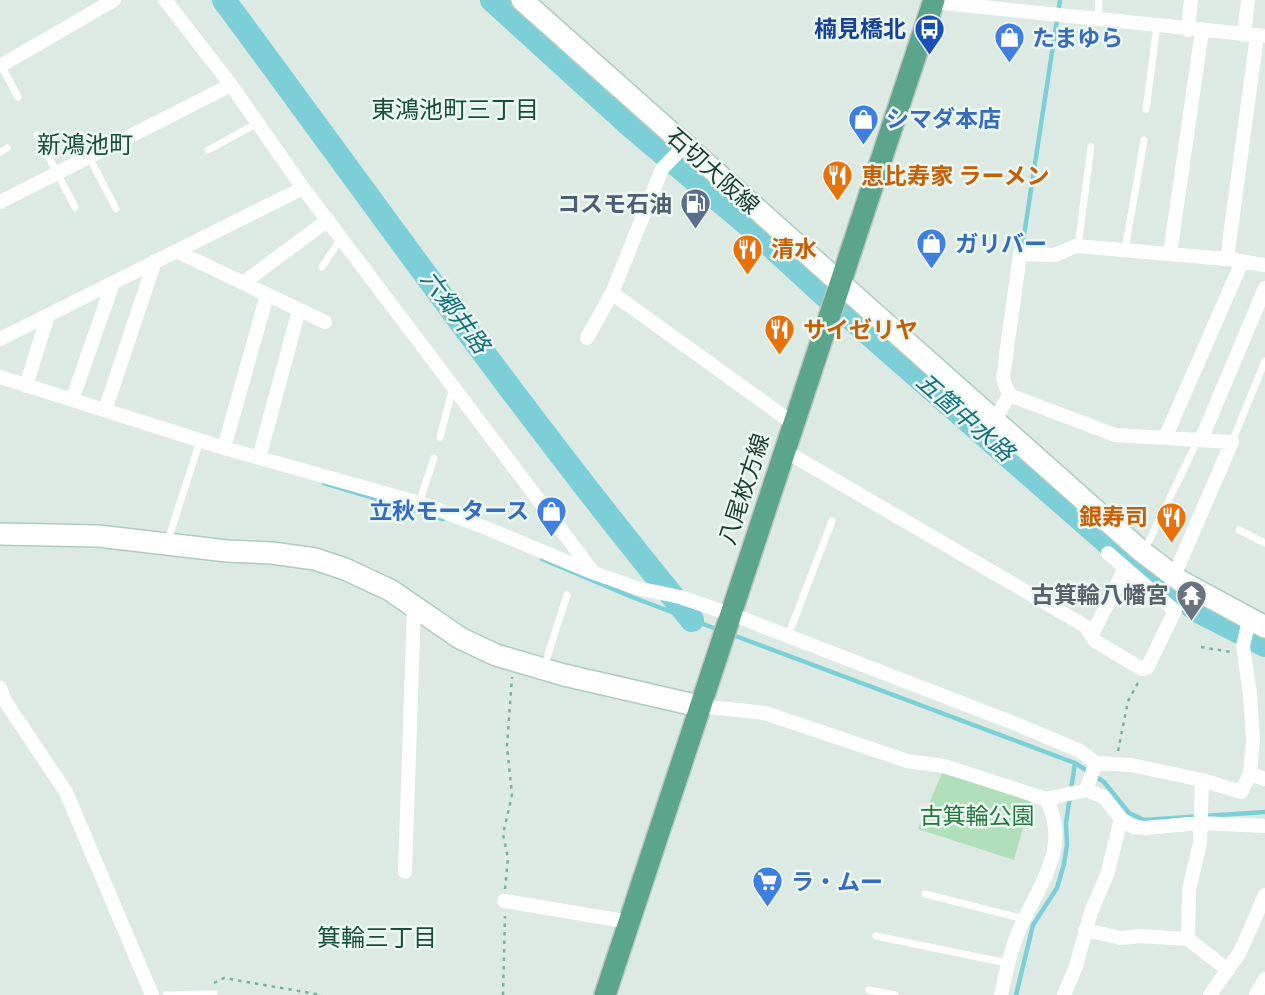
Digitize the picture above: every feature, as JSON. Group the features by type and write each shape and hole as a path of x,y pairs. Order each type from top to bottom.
{"main road":[{"name":"石切大阪線","path":"522,0 834,298 994,422 1143,552 1174,590 1257,623"},
{"name":"八尾枚方線","path":"605,995 934,1"},
{"path":"0,534 98,536 315,559 345,569 390,590 460,638 496,655 699,706"}],"street":[{"path":"0,65 114,0"},
{"path":"164,0 231,85 303,188 594,573"},
{"path":"1170,254 1195,30 1191,0"},
{"path":"1165,438 1234,260 1256,36 1248,0"},
{"path":"934,1 1256,36"},
{"path":"0,202 231,85"},
{"path":"587,338 612,293 662,169 681,149"},
{"path":"0,339 303,188"},
{"path":"243,283 328,220"},
{"path":"994,422 1009,395 1003,378 1020,254 1055,255 1078,246 1265,265"},
{"path":"176,251 324,322"},
{"path":"104,410 155,261"},
{"path":"72,400 113,283"},
{"path":"1197,444 1265,288"},
{"path":"612,293 794,424"},
{"path":"225,448 267,295"},
{"path":"259,458 299,310"},
{"path":"26,386 48,315"},
{"path":"0,377 104,410 199,445 225,448 419,503 594,573 680,597 727,625 788,636 1021,726 1080,751 1096,763 1131,765 1202,780 1241,792 1250,774 1252,739 1251,705 1242,646 1257,623"},
{"path":"785,451 1085,626 1095,641 1142,668 1147,668 1175,611 1174,590 1232,442 1197,444 1165,438 1115,435 1009,395"},
{"path":"1108,553 1125,568 1174,590"},
{"path":"1091,635 1125,568"},
{"path":"405,873 414,607"},
{"path":"0,688 5,701 66,792 152,995"},
{"path":"699,706 765,713 907,761 944,766 1046,799 1086,790 1104,797 1121,819 1133,827 1265,825"},
{"path":"1086,790 1096,763"},
{"path":"1250,774 1265,779"},
{"path":"1188,939 1189,890 1200,843 1202,780"},
{"path":"1001,995 1007,963 1024,919 1053,860 1053,812 1046,799"},
{"path":"1064,995 1076,966 1085,930 1107,875 1121,819"},
{"path":"1210,995 1245,941 1265,895"},
{"path":"504,901 630,922"},
{"path":"1085,930 1121,939 1140,936 1188,939 1228,971"},
{"path":"1256,995 1265,979"}],"lane":[{"path":"1098,19 1099,0"},
{"path":"1146,109 1157,26"},
{"path":"0,65 18,97"},
{"path":"208,150 258,123"},
{"path":"37,135 75,207"},
{"path":"1125,250 1144,140"},
{"path":"1078,246 1091,147"},
{"path":"89,156 116,209"},
{"path":"322,267 341,238"},
{"path":"1232,442 1265,362"},
{"path":"440,437 453,387"},
{"path":"1143,552 1197,444"},
{"path":"167,544 199,445"},
{"path":"419,503 434,458"},
{"path":"788,636 832,521"},
{"path":"1239,530 1265,543"},
{"path":"544,668 567,595"},
{"path":"925,894 1024,919"},
{"path":"876,936 1007,963"},
{"path":"166,995 214,994 214,984"},
{"path":"869,990 895,995"}],"path":[{"path":"1201,646 1244,655"},
{"path":"503,995 506,923 504,901 508,858 503,834 512,795 507,746 514,660"},
{"path":"1115,764 1128,701 1141,677"},
{"path":"214,984 224,978 322,995"}],"green space":[{"name":"古箕輪公園","path":"942,773 1031,799 1014,860 918,829"}],"waterway":[{"name":"六郷井路","path":"224,0 512,391 692,620"},
{"name":"五箇中水路","path":"492,0 626,122 746,223 1126,559 1200,612 1265,645"},
{"path":"1023,242 1060,0"},
{"path":"324,483 443,519"},
{"path":"542,559 719,630"},
{"path":"730,634 1075,763 1104,782 1129,813 1144,820 1265,812"},
{"path":"1016,995 1033,925 1057,888 1064,864 1066,823 1075,763"}],"place":[{"name":"楠見橋北","path":"929,56"},
{"name":"たまゆら","path":"1009,65"},
{"name":"シマダ本店","path":"863,146"},
{"name":"恵比寿家 ラーメン","path":"838,203"},
{"name":"コスモ石油","path":"695,231"},
{"name":"ガリバー","path":"932,271"},
{"name":"清水","path":"748,276"},
{"name":"サイゼリヤ","path":"780,357"},
{"name":"立秋モータース","path":"552,538"},
{"name":"銀寿司","path":"1171,544"},
{"name":"古箕輪八幡宮","path":"1192,622"},
{"name":"ラ・ムー","path":"768,909"}],"district":[{"name":"東鴻池町三丁目","path":"455,110"},
{"name":"新鴻池町","path":"85,145"},
{"name":"箕輪三丁目","path":"377,938"}]}
